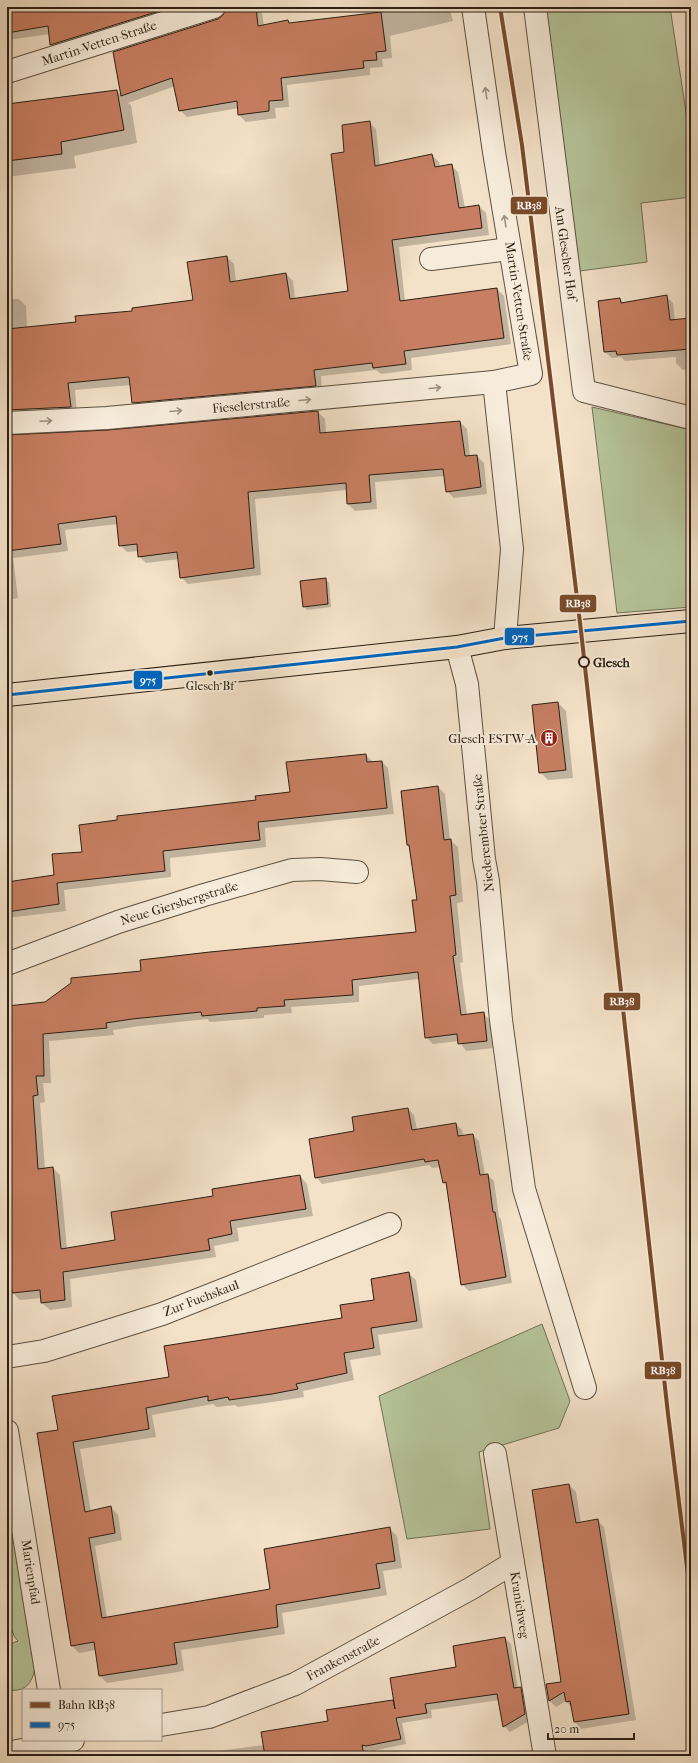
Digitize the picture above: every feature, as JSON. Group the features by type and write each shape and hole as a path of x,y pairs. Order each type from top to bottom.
{"main road":[{"path":"7,695 458,647 505,638 691,621"}],"street":[{"name":"Martin-Vetten-Straße","path":"7,72 214,7"},
{"name":"Martin-Vetten-Straße","path":"473,7 510,249 531,374 494,382"},
{"name":"Am Glescher Hof","path":"535,7 584,391 691,418"},
{"path":"431,259 510,249"},
{"path":"494,382 512,548 505,638"},
{"name":"Fieselerstraße","path":"7,423 107,418 494,382"},
{"name":"Niederembter Straße","path":"458,647 467,684 501,1020 524,1189 585,1388"},
{"name":"Neue Giersbergstraße","path":"7,964 118,922 204,895 292,870 320,869 357,872"},
{"name":"Zur Fuchskaul","path":"7,1357 44,1351 162,1314 390,1224"},
{"name":"Marienpfad","path":"7,1431 49,1689"},
{"name":"Kranichweg","path":"495,1454 545,1756"},
{"name":"Frankenstraße","path":"162,1725 209,1716 295,1684 470,1589 513,1563"},
{"path":"7,1754 62,1741"}],"green space":[{"path":"542,7 670,7 691,145 691,197 641,203 647,262 580,271"},
{"path":"592,407 691,430 691,607 617,613"},
{"path":"542,1324 570,1401 559,1428 479,1452 490,1529 407,1539 379,1396"},
{"path":"7,1495 35,1667 30,1683 19,1690 7,1690 7,1645 18,1641 14,1636 7,1615"}],"building":[{"path":"7,7 172,7 50,45 48,26 7,33"},
{"path":"226,7 256,7 258,26 288,20 289,23 381,12 386,51 376,52 377,60 363,61 364,68 281,78 283,100 269,101 269,111 238,115 237,101 179,111 172,78 121,96 113,52 218,19 223,15"},
{"path":"117,90 124,130 61,142 62,154 7,161 7,104"},
{"path":"370,121 375,166 432,154 435,167 452,164 459,208 479,205 482,228 392,240 400,301 497,288 504,338 404,351 406,364 373,368 372,363 314,370 316,386 132,403 129,377 68,383 71,407 7,410 7,329 76,322 75,316 132,311 132,308 193,300 187,262 227,256 230,282 286,273 290,299 348,291 331,154 344,152 342,125"},
{"path":"667,295 670,320 691,318 691,349 617,355 616,351 604,352 598,301 620,298 621,303"},
{"path":"318,411 320,433 460,421 465,456 477,455 481,487 446,492 443,469 369,475 371,502 347,504 346,483 248,492 254,568 180,578 177,552 138,557 137,544 119,546 116,516 58,524 61,544 7,551 7,435 108,430"},
{"path":"326,578 328,604 303,607 300,581"},
{"name":"Glesch ESTW-A","path":"558,702 566,770 539,773 532,705"},
{"path":"366,754 367,762 382,761 387,808 258,822 260,840 163,851 165,871 57,883 59,904 7,912 7,882 54,875 52,854 82,852 79,825 117,820 117,816 256,800 255,796 290,792 286,762"},
{"path":"438,786 444,840 451,839 456,895 450,896 456,955 453,956 461,1015 484,1012 487,1041 458,1044 457,1034 425,1038 418,972 352,980 353,995 284,1000 285,1006 257,1008 257,1011 202,1016 201,1012 132,1019 106,1023 107,1028 43,1034 44,1076 36,1076 38,1095 33,1096 38,1169 53,1167 61,1249 115,1240 111,1212 213,1196 212,1189 300,1175 306,1209 230,1221 232,1234 208,1239 210,1250 63,1272 65,1300 41,1303 40,1290 12,1293 7,1246 7,1006 45,1002 71,983 71,978 141,971 140,960 416,932 412,900 417,900 409,845 407,845 401,791"},
{"path":"408,1108 412,1130 456,1123 458,1136 473,1134 480,1175 488,1174 493,1212 495,1212 506,1277 461,1285 446,1182 443,1183 438,1160 425,1162 424,1159 315,1178 309,1139 354,1131 352,1117"},
{"path":"409,1272 417,1321 371,1328 374,1348 344,1353 347,1373 296,1384 298,1389 272,1394 229,1400 228,1397 208,1401 208,1396 146,1408 149,1429 73,1442 85,1512 111,1506 115,1533 89,1538 102,1618 270,1589 264,1549 390,1527 395,1561 376,1564 380,1588 276,1605 278,1627 174,1643 177,1664 99,1676 94,1642 71,1646 37,1433 58,1430 52,1396 169,1377 164,1346 342,1318 340,1305 374,1300 371,1279"},
{"path":"569,1484 576,1523 598,1519 629,1714 574,1722 570,1701 566,1702 564,1692 549,1701 546,1684 561,1682 532,1490"},
{"path":"505,1637 514,1688 521,1687 525,1714 503,1727 497,1694 425,1704 427,1713 396,1718 401,1739 366,1746 362,1745 364,1756 265,1756 261,1732 328,1721 326,1710 393,1700 395,1709 390,1678 456,1667 453,1646"}],"rail line":[{"name":"RB38","path":"500,7 522,145 581,631 668,1414 691,1599"}],"transit line":[{"name":"975","path":"7,695 457,647 505,638 691,621"}],"place":[{"name":"Glesch","path":"584,662"},
{"name":"Glesch Bf","path":"210,673"},
{"name":"Glesch ESTW-A","path":"549,738"}]}
